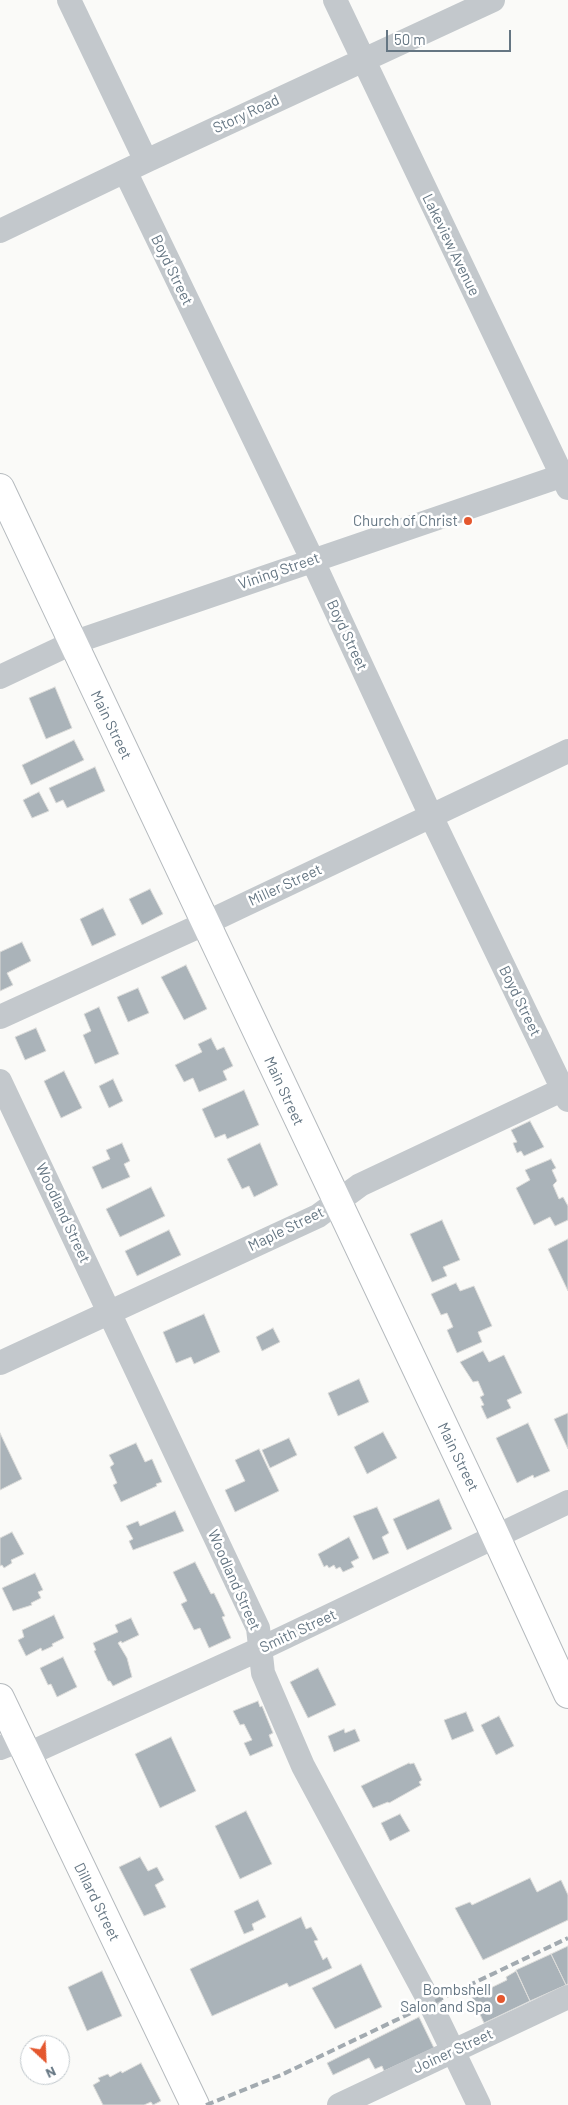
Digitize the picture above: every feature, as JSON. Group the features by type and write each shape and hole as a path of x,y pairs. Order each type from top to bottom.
{"main road":[{"name":"Main Street","path":"0,488 496,1537 568,1694"},
{"name":"Dillard Street","path":"0,1698 15,1748 195,2105"}],"street":[{"name":"Boyd Street","path":"69,0 135,166 312,559 430,816 566,1092"},
{"name":"Lakeview Avenue","path":"335,0 565,482"},
{"name":"Story Road","path":"0,231 135,166 493,0"},
{"name":"Vining Street","path":"0,677 72,643 312,559 565,482"},
{"name":"Miller Street","path":"0,1017 206,923 568,751"},
{"name":"Woodland Street","path":"0,1080 258,1628 263,1673 304,1766 427,1997 479,2105"},
{"name":"Maple Street","path":"0,1363 318,1216 360,1185 566,1092"},
{"name":"Smith Street","path":"15,1748 260,1649 568,1502"},
{"name":"Joiner Street","path":"339,2105 568,1998"}],"building":[{"path":"55,687 72,728 46,739 29,698"},
{"path":"74,740 84,760 31,785 22,765"},
{"path":"95,767 105,791 67,808 63,800 56,803 49,788"},
{"path":"39,792 49,811 32,818 23,800"},
{"path":"150,889 163,914 142,925 129,899"},
{"path":"103,908 116,935 92,946 80,919"},
{"path":"22,942 31,961 7,973 13,985 0,991 0,952"},
{"path":"186,965 207,1009 184,1020 161,977"},
{"path":"138,988 149,1013 128,1022 117,997"},
{"path":"99,1007 119,1054 95,1064 83,1035 91,1031 84,1014"},
{"path":"36,1028 46,1051 25,1060 15,1037"},
{"path":"211,1038 217,1050 224,1047 233,1066 223,1071 227,1080 199,1092 193,1078 184,1082 175,1065 202,1052 198,1044"},
{"path":"64,1071 82,1108 61,1118 44,1081"},
{"path":"113,1079 123,1101 109,1108 99,1086"},
{"path":"244,1090 259,1125 227,1139 225,1134 215,1138 202,1109"},
{"path":"530,1121 544,1147 524,1156 521,1151 517,1153 513,1143 517,1142 511,1130"},
{"path":"122,1143 130,1161 124,1164 130,1177 102,1189 92,1167 110,1159 106,1150"},
{"path":"260,1143 278,1185 254,1197 249,1186 242,1189 227,1159"},
{"path":"551,1159 556,1168 552,1170 557,1181 553,1185 559,1199 563,1197 568,1206 568,1220 555,1226 550,1217 534,1225 516,1188 530,1180 525,1170"},
{"path":"151,1187 165,1216 120,1237 106,1209"},
{"path":"442,1220 460,1260 443,1267 447,1276 432,1282 410,1234"},
{"path":"169,1230 181,1255 137,1276 125,1251"},
{"path":"568,1239 568,1291 548,1249"},
{"path":"456,1283 460,1291 474,1286 492,1326 478,1332 482,1342 457,1353 447,1330 453,1327 447,1313 441,1315 431,1294"},
{"path":"204,1314 220,1352 194,1364 191,1357 176,1363 163,1332"},
{"path":"273,1328 280,1342 262,1351 256,1337"},
{"path":"483,1351 489,1362 504,1355 522,1393 507,1400 511,1408 487,1419 481,1406 484,1405 480,1397 484,1395 478,1381 473,1382 460,1362"},
{"path":"359,1379 369,1402 338,1416 328,1393"},
{"path":"568,1413 568,1449 554,1419"},
{"path":"528,1423 550,1471 534,1478 533,1475 517,1483 496,1438"},
{"path":"383,1432 397,1458 367,1474 354,1447"},
{"path":"0,1433 22,1479 0,1490"},
{"path":"289,1438 297,1455 270,1468 262,1450"},
{"path":"136,1443 145,1462 152,1459 162,1482 121,1502 113,1485 117,1483 110,1467 114,1464 109,1455"},
{"path":"259,1449 279,1491 235,1512 225,1490 245,1481 235,1460"},
{"path":"439,1499 452,1529 407,1550 393,1519"},
{"path":"377,1507 389,1533 382,1537 389,1553 373,1560 353,1516"},
{"path":"175,1511 184,1531 133,1550 129,1541 133,1539 126,1526 138,1521 140,1526"},
{"path":"12,1532 24,1554 11,1560 12,1563 4,1568 2,1565 0,1566 0,1538"},
{"path":"349,1537 359,1558 351,1562 354,1567 343,1572 340,1567 336,1569 334,1565 329,1568 327,1565 324,1567 318,1554"},
{"path":"195,1562 211,1594 214,1593 225,1616 222,1617 231,1638 209,1648 200,1628 194,1630 181,1604 187,1601 173,1572"},
{"path":"35,1573 43,1590 38,1592 41,1598 31,1603 32,1605 13,1611 2,1588"},
{"path":"54,1615 64,1638 52,1644 53,1646 42,1651 41,1648 26,1656 18,1640 24,1637 22,1630"},
{"path":"131,1618 139,1635 118,1643 127,1658 132,1677 113,1686 108,1681 94,1651 96,1650 93,1643 118,1632 115,1625"},
{"path":"63,1657 77,1687 57,1697 51,1684 48,1685 40,1668"},
{"path":"318,1668 336,1705 308,1718 290,1682"},
{"path":"258,1701 273,1733 269,1735 273,1746 250,1756 244,1743 252,1740 244,1724 240,1725 233,1711"},
{"path":"466,1712 474,1731 452,1740 444,1720"},
{"path":"499,1716 514,1746 496,1755 481,1725"},
{"path":"344,1729 345,1733 355,1729 360,1741 334,1752 328,1736"},
{"path":"171,1737 196,1791 160,1808 135,1754"},
{"path":"409,1763 414,1763 422,1780 419,1782 421,1785 389,1803 373,1808 361,1786"},
{"path":"246,1811 272,1864 240,1879 215,1826"},
{"path":"400,1814 410,1831 390,1841 381,1823"},
{"path":"140,1857 148,1871 157,1867 164,1880 155,1885 166,1907 144,1916 119,1867"},
{"path":"530,1878 537,1892 561,1880 568,1895 568,1920 483,1960 455,1908 470,1902 472,1905"},
{"path":"258,1900 266,1917 252,1924 254,1930 244,1934 234,1911"},
{"path":"301,1917 306,1929 311,1927 318,1940 314,1941 323,1960 327,1957 332,1968 289,1987 287,1983 212,2016 190,1969"},
{"path":"568,1946 568,1984 566,1985 551,1954"},
{"path":"551,1954 566,1985 530,2001 516,1970"},
{"path":"361,1964 382,2007 335,2029 312,1988"},
{"path":"102,1971 122,2016 87,2031 68,1987"},
{"name":"Bombshell Salon and Spa","path":"516,1971 530,2001 484,2023 472,1997 507,1980 506,1977"},
{"path":"419,2017 434,2048 384,2071 382,2066 375,2069 369,2058 333,2075 327,2063"},
{"path":"141,2063 161,2101 153,2105 151,2102 144,2105 103,2105 93,2085 100,2081 98,2078 108,2074 110,2077 121,2071 122,2073"}],"railway":[{"path":"206,2105 281,2075 568,1938"}],"place":[{"name":"Church of Christ","path":"468,521"},
{"name":"Bombshell Salon and Spa","path":"501,1999"}]}
